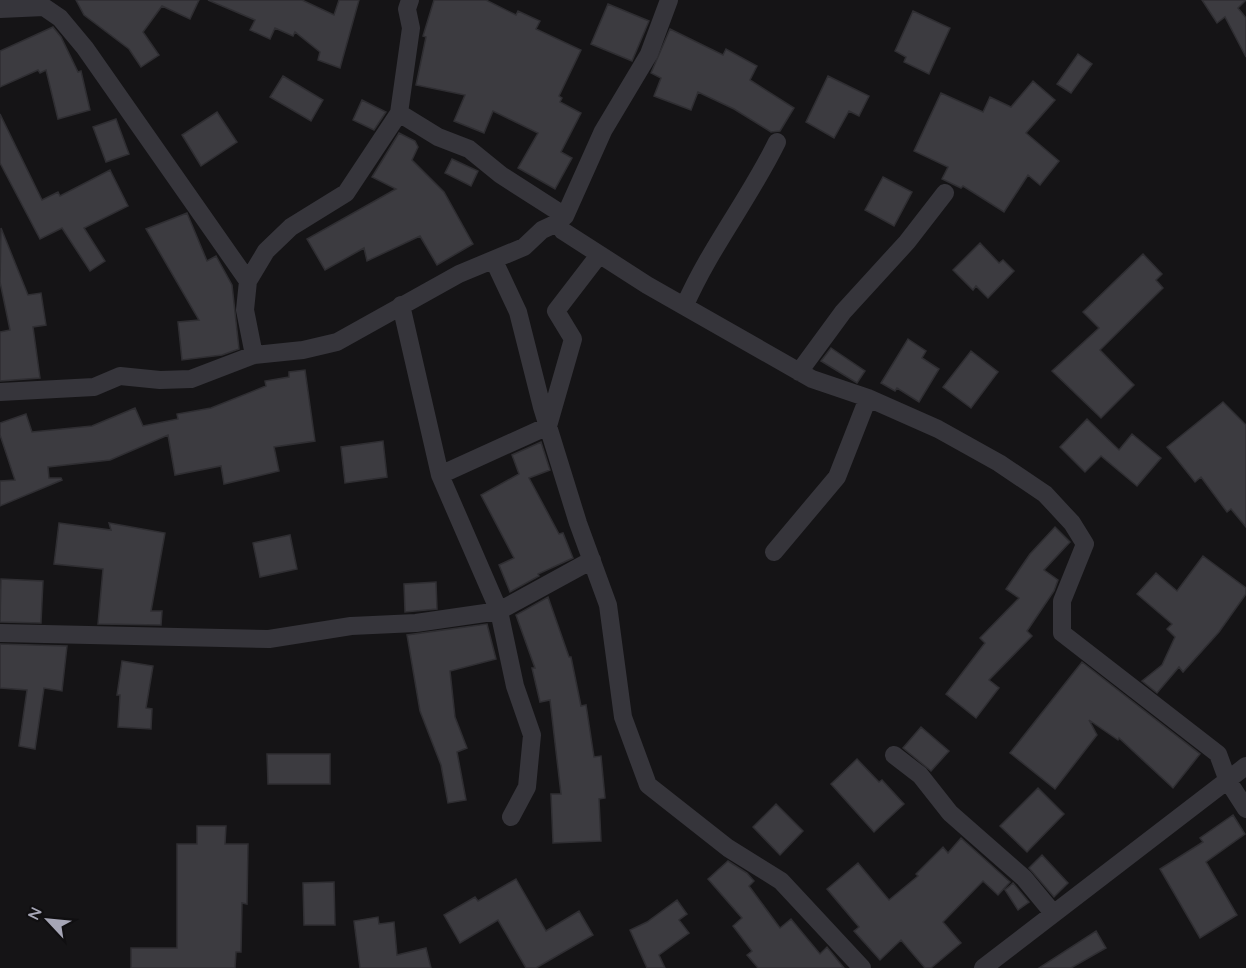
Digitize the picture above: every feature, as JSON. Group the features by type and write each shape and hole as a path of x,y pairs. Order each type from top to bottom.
{"street":[{"path":"254,355 245,310 248,281 266,251 291,227 346,193 399,113 411,28 407,9 410,0"},
{"path":"669,0 649,54 603,131 561,220 563,231 599,255 799,372 820,383 868,398 939,429 1045,494 1072,523 1085,544 1062,601 1062,633 1218,754 1228,781 1246,809"},
{"path":"0,9 44,7 60,18 85,48 248,281"},
{"path":"399,113 438,137 469,149 561,220"},
{"path":"685,305 697,277 757,183 777,142"},
{"path":"799,372 843,312 906,242 945,193"},
{"path":"0,392 94,387 120,376 160,381 192,379 254,355 303,350 337,342 459,274 494,261 524,246 542,230 561,220"},
{"path":"440,475 548,426 573,339 556,311 599,255"},
{"path":"494,261 518,312 548,426 608,605 624,717 648,785 728,848 781,881 862,968"},
{"path":"401,305 440,475 500,611 515,686 532,735 527,787 511,817"},
{"path":"774,552 837,477 868,398"},
{"path":"0,633 269,639 351,626 416,623 500,611 592,560"},
{"path":"894,755 920,774 950,813 1024,878 1053,913"},
{"path":"983,968 1246,766"}],"building":[{"path":"76,0 199,0 190,19 162,6 143,32 159,55 141,67 129,49 84,15"},
{"path":"208,0 302,0 334,15 339,0 359,0 340,68 318,60 320,52 295,32 293,36 275,28 270,39 250,30 255,20"},
{"path":"434,0 486,0 516,15 518,11 540,21 536,29 581,50 559,96 562,98 560,102 581,113 561,152 572,158 555,189 518,168 538,133 493,111 484,133 454,121 465,95 416,85 426,37 423,36"},
{"path":"1202,0 1246,0 1238,8 1246,18 1246,57 1225,17 1217,23"},
{"path":"608,4 649,21 632,61 591,44"},
{"path":"913,11 950,28 929,74 904,62 906,57 895,51"},
{"path":"53,27 61,37 78,72 81,71 90,110 58,119 46,70 40,73 38,70 0,87 0,51"},
{"path":"670,29 723,55 726,49 757,66 750,80 794,108 780,131 771,132 734,109 698,92 691,110 654,96 661,78 651,73"},
{"path":"1078,54 1092,64 1071,93 1057,84"},
{"path":"283,76 323,100 311,121 270,97"},
{"path":"828,76 869,96 859,116 849,111 834,138 806,122"},
{"path":"1033,81 1055,100 1026,133 1059,161 1040,185 1028,175 1004,212 963,186 961,188 942,179 948,167 914,151 941,93 983,112 990,97 1011,107"},
{"path":"362,100 386,112 374,130 353,120"},
{"path":"217,112 237,142 201,166 182,135"},
{"path":"0,114 42,200 58,192 60,196 110,170 128,206 84,228 105,261 90,271 62,228 40,239 0,163"},
{"path":"116,119 129,154 106,162 93,127"},
{"path":"399,133 415,141 418,147 412,160 444,192 473,244 437,265 420,236 367,261 364,248 325,270 307,239 396,189 372,177"},
{"path":"452,159 478,171 471,186 445,173"},
{"path":"883,177 912,192 894,226 865,210"},
{"path":"187,213 207,261 216,256 232,285 239,349 222,355 182,360 178,322 199,320 146,229"},
{"path":"1,228 28,295 41,293 46,325 33,327 40,378 0,381 0,332 10,330 0,282"},
{"path":"980,243 999,263 1003,260 1014,271 988,298 976,286 973,290 953,270"},
{"path":"1143,254 1162,274 1156,280 1163,288 1100,350 1134,385 1101,418 1052,371 1099,328 1083,312"},
{"path":"908,339 926,351 922,358 939,369 919,402 897,388 895,391 881,383"},
{"path":"831,348 865,371 857,383 821,361"},
{"path":"971,351 998,372 971,408 943,387"},
{"path":"305,370 315,441 274,447 279,471 224,484 221,466 175,475 168,435 110,460 48,467 49,478 61,478 62,480 0,506 0,481 15,480 0,435 0,423 26,414 32,432 92,426 135,408 143,426 178,419 177,414 211,408 266,386 265,381 289,377 289,372"},
{"path":"1223,402 1246,425 1246,527 1231,509 1227,512 1201,477 1195,482 1167,447"},
{"path":"1087,419 1119,450 1132,434 1161,458 1137,486 1101,456 1085,472 1060,447"},
{"path":"383,441 387,477 345,483 341,447"},
{"path":"541,442 550,470 529,478 559,534 563,533 573,558 538,574 539,576 510,592 499,565 514,558 481,495 519,474 512,455"},
{"path":"59,523 111,530 109,523 165,533 151,611 162,611 161,625 98,624 103,569 54,564"},
{"path":"1055,527 1070,542 1044,570 1058,580 1054,591 1027,631 1032,636 989,680 999,688 976,718 946,694 985,643 980,638 1019,598 1006,589 1030,554"},
{"path":"290,535 297,569 260,577 253,543"},
{"path":"1203,556 1246,588 1246,594 1219,632 1183,672 1179,667 1157,693 1142,681 1162,665 1175,637 1167,629 1172,624 1137,594 1156,573 1177,591"},
{"path":"1,579 43,581 41,623 0,622"},
{"path":"436,582 437,609 405,612 404,584"},
{"path":"548,597 569,657 571,657 581,706 586,705 594,757 601,756 605,798 599,799 601,841 553,843 551,794 561,794 550,700 540,702 532,668 535,668 516,615"},
{"path":"487,624 496,659 450,671 455,717 467,748 457,752 466,800 448,803 441,765 420,711 407,635"},
{"path":"0,644 67,646 62,691 44,688 35,749 19,746 27,690 0,688"},
{"path":"122,661 153,666 146,708 152,709 151,729 118,727 120,695 117,695"},
{"path":"1082,662 1200,754 1173,788 1119,738 1118,740 1089,720 1097,735 1055,789 1010,753"},
{"path":"921,727 949,751 931,771 903,748"},
{"path":"267,754 330,754 330,784 268,784"},
{"path":"857,759 879,782 882,780 904,804 874,832 831,784"},
{"path":"1038,788 1064,814 1027,852 1000,826"},
{"path":"776,804 803,831 780,855 753,827"},
{"path":"1233,815 1245,834 1206,862 1237,915 1200,938 1160,869 1203,842 1200,838"},
{"path":"197,826 226,826 225,844 248,844 247,904 242,903 241,952 236,952 235,968 131,968 131,948 177,948 177,844 197,844"},
{"path":"961,838 1010,882 998,895 983,881 943,922 961,943 931,968 925,968 901,940 880,960 854,931 859,927 827,889 858,863 889,900 918,876 916,874 943,847 948,853"},
{"path":"1042,855 1068,883 1054,897 1029,868"},
{"path":"728,861 747,873 754,881 749,886 780,928 791,919 820,954 827,947 844,968 758,968 747,955 752,951 733,926 742,918 708,879"},
{"path":"516,879 546,931 579,911 593,935 536,968 526,968 498,920 460,943 444,915 475,897 478,901"},
{"path":"334,882 335,925 304,925 303,883"},
{"path":"1013,883 1029,902 1018,910 1005,890"},
{"path":"677,900 687,914 679,920 689,933 659,955 665,968 647,968 630,930 647,922"},
{"path":"378,917 379,924 394,922 397,955 426,948 431,968 360,968 354,921"},
{"path":"1096,931 1106,948 1071,968 1039,968"}]}
